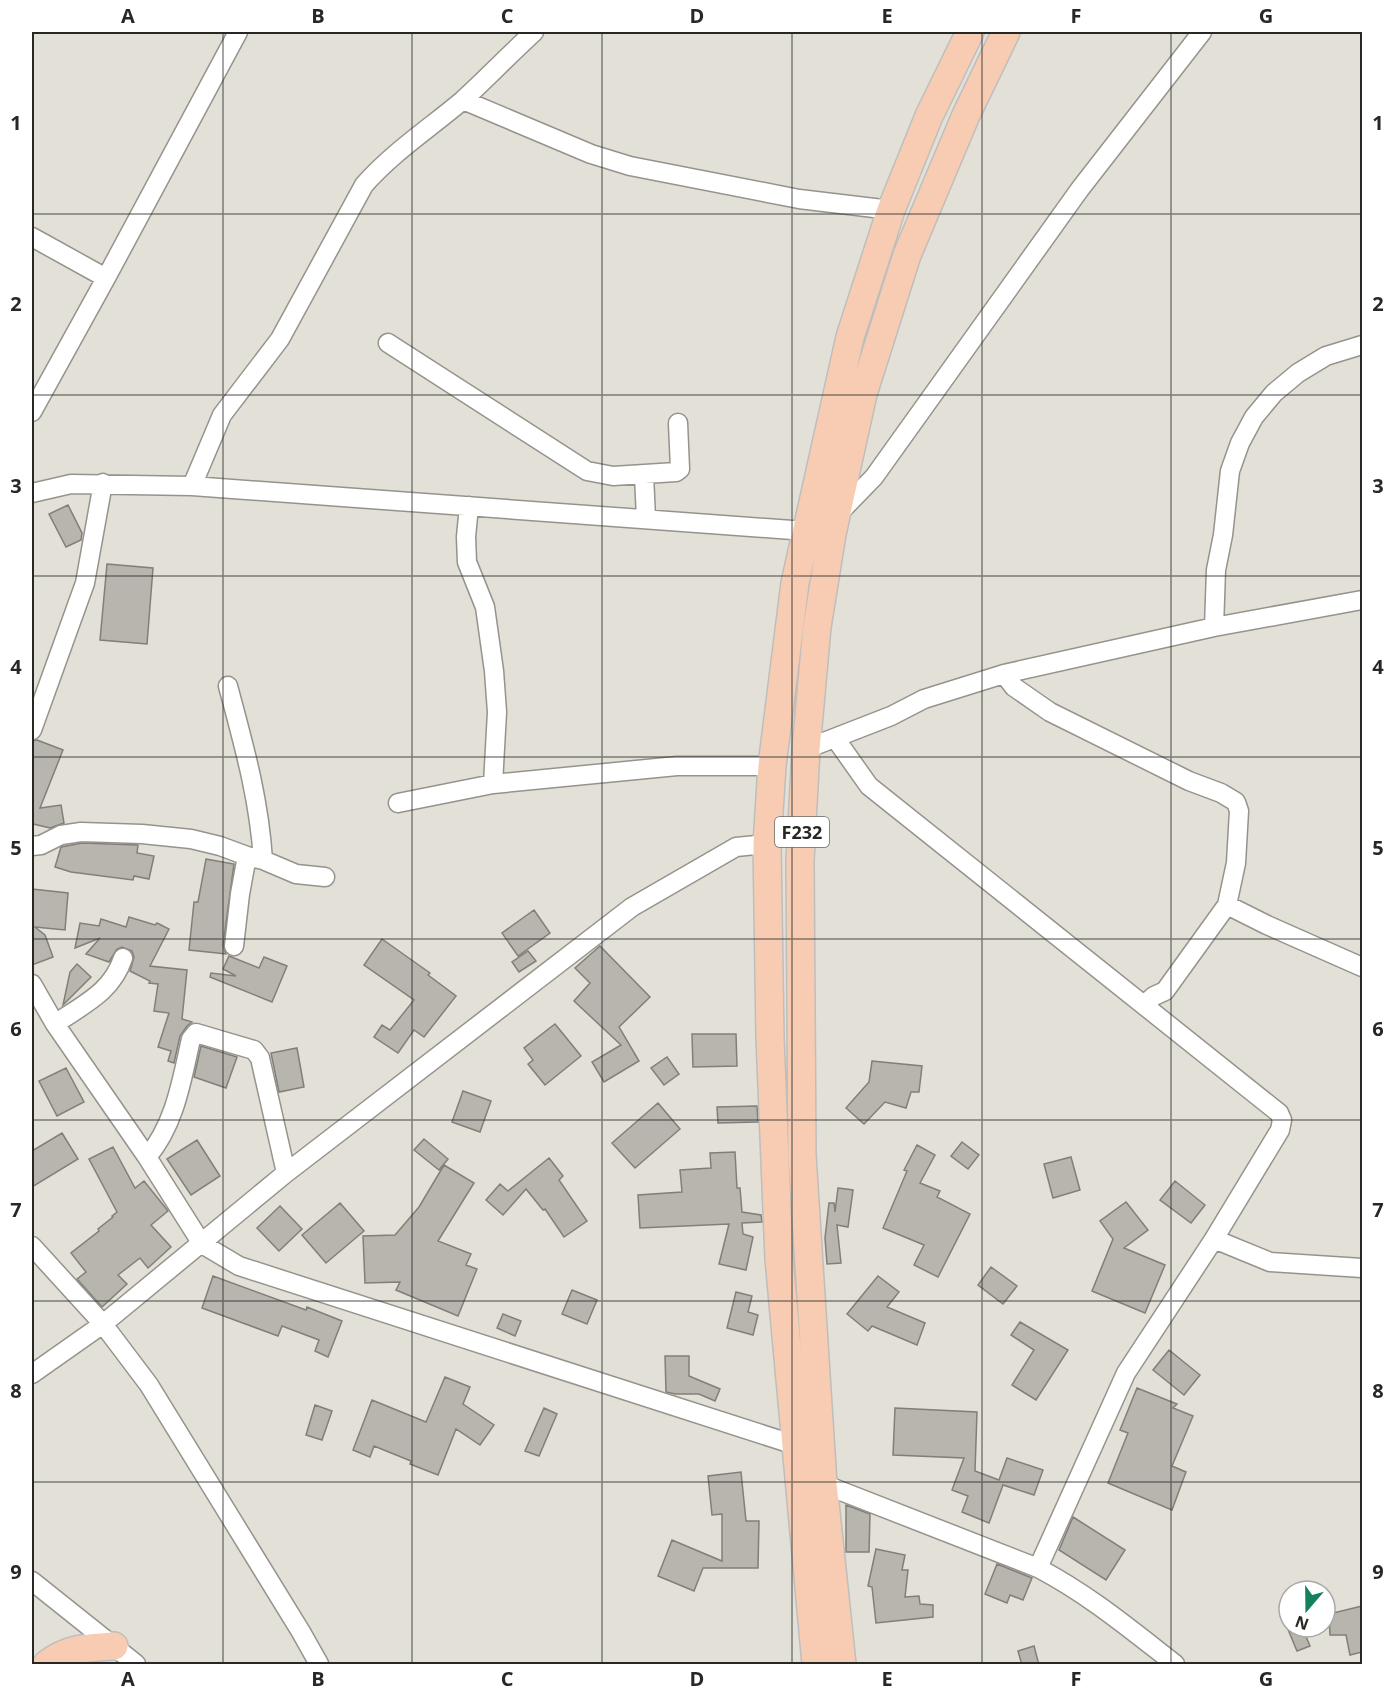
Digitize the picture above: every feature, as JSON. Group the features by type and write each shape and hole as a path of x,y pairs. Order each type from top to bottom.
{"highway":[{"name":"F232","path":"816,1665 779,1259 770,1038 767,844 772,766 795,583 850,337 891,210 929,116 970,32"},
{"name":"F232","path":"842,1665 823,1484 802,1155 800,861 806,749 817,627 836,516 863,394 908,255 966,115 1006,32"},
{"path":"47,1665 59,1655 80,1648 114,1646"}],"street":[{"path":"192,486 222,415 280,339 364,185 412,139 463,100 534,32"},
{"path":"32,493 71,484 192,486 806,531 836,516 874,477 1080,189 1202,32"},
{"path":"32,412 106,278 231,34"},
{"path":"463,100 591,154 630,166 799,199 891,210"},
{"path":"32,237 106,278"},
{"path":"388,342 587,471 613,476 676,472 680,469 678,423"},
{"path":"1214,627 1216,570 1223,535 1230,471 1240,443 1254,417 1274,393 1298,373 1326,356 1362,345"},
{"path":"644,475 646,518"},
{"path":"32,730 85,583 103,483"},
{"path":"469,506 466,537 467,562 485,607 494,671 497,712 493,784"},
{"path":"806,749 891,716 924,699 1004,674 1214,627 1362,600"},
{"path":"1004,674 1014,687 1050,712 1189,782 1221,793 1236,802 1239,811 1236,863 1227,905 1165,991 1144,1005"},
{"path":"228,686 253,776 261,823 234,946"},
{"path":"835,738 870,786 1278,1113 1282,1120 1277,1136 1214,1239 1126,1373 1038,1568"},
{"path":"398,803 493,784 677,766 772,766"},
{"path":"32,846 81,832 142,834 201,841 296,874 325,877"},
{"path":"32,1374 103,1324 286,1173 632,907 736,847 767,844"},
{"path":"1227,905 1362,967"},
{"path":"55,1024 109,984 118,974 123,958"},
{"path":"32,984 55,1024 147,1157 202,1244 239,1266 795,1444"},
{"path":"147,1157 158,1145 179,1092 190,1039 196,1034 254,1050 260,1058 286,1173"},
{"path":"1214,1239 1270,1262 1362,1268"},
{"path":"32,1246 103,1324 149,1385 319,1665"},
{"path":"823,1484 1038,1568 1098,1604 1174,1665"},
{"path":"32,1581 136,1665"}],"building":[{"path":"68,505 82,533 81,540 66,547 49,514"},
{"path":"107,564 153,568 147,644 100,640"},
{"path":"37,740 63,750 40,808 61,805 64,823 50,828 33,824 32,828 32,741"},
{"path":"82,843 138,845 137,853 154,856 149,879 134,876 133,880 71,872 55,867 61,847"},
{"path":"206,859 234,864 223,945 226,954 189,950 194,902 198,902"},
{"path":"32,889 68,893 65,930 35,927 45,935 53,957 32,965"},
{"path":"534,910 550,933 518,956 502,933"},
{"path":"129,917 155,925 157,923 169,929 150,966 187,970 182,1019 192,1022 180,1036 174,1063 168,1061 171,1051 158,1047 169,1013 154,1011 158,984 149,983 150,981 130,971 134,957 132,951 122,947 117,949 109,962 86,954 100,938 75,948 80,923 99,926 101,919 126,927"},
{"path":"382,939 430,973 428,975 456,996 424,1037 414,1030 398,1053 374,1037 382,1025 390,1030 414,1000 364,965"},
{"path":"600,946 650,997 619,1027 639,1061 604,1082 592,1062 621,1045 574,1001 590,983 575,968"},
{"path":"528,951 536,961 519,972 512,962"},
{"path":"229,956 259,968 264,957 287,966 272,1002 210,977 211,973 236,976 223,969"},
{"path":"77,964 91,977 63,1005 70,972"},
{"path":"555,1024 581,1056 545,1085 528,1064 533,1060 524,1048"},
{"path":"692,1034 736,1034 737,1066 693,1067"},
{"path":"201,1046 237,1057 226,1088 194,1077"},
{"path":"297,1048 304,1087 279,1092 271,1053"},
{"path":"667,1057 679,1074 664,1085 651,1068"},
{"path":"872,1061 922,1066 919,1092 911,1092 906,1108 885,1102 864,1124 846,1108 869,1082"},
{"path":"66,1068 84,1102 57,1116 39,1081"},
{"path":"463,1091 491,1101 480,1132 452,1122"},
{"path":"658,1103 680,1129 635,1168 612,1143"},
{"path":"757,1106 758,1122 718,1123 717,1107"},
{"path":"62,1133 78,1159 32,1187 32,1151"},
{"path":"424,1139 448,1159 439,1170 414,1150"},
{"path":"197,1140 220,1176 191,1195 167,1159"},
{"path":"962,1142 979,1155 968,1169 951,1156"},
{"path":"917,1145 935,1155 920,1183 940,1191 937,1197 970,1214 938,1277 914,1265 924,1245 883,1228 907,1171 904,1170"},
{"path":"113,1147 135,1188 144,1181 168,1211 151,1225 171,1247 148,1268 140,1258 118,1275 127,1284 102,1307 77,1279 86,1272 71,1253 99,1231 98,1229 117,1212 89,1159"},
{"path":"735,1152 737,1188 740,1188 742,1212 761,1215 762,1222 742,1223 743,1234 753,1237 746,1270 719,1264 729,1224 640,1228 638,1195 682,1192 680,1170 711,1168 710,1153"},
{"path":"1071,1157 1080,1190 1053,1198 1044,1164"},
{"path":"549,1158 563,1176 559,1180 587,1221 564,1237 545,1209 543,1210 526,1189 503,1215 486,1200 500,1184 508,1191"},
{"path":"444,1165 474,1183 438,1241 471,1254 466,1265 477,1269 458,1316 396,1290 400,1282 365,1283 363,1236 395,1235 419,1207"},
{"path":"1175,1181 1205,1205 1191,1223 1160,1200"},
{"path":"838,1188 853,1190 848,1227 837,1225 841,1263 827,1264 825,1238 829,1203 834,1203 835,1212"},
{"path":"1126,1202 1148,1230 1124,1248 1165,1265 1145,1313 1092,1291 1113,1239 1100,1221"},
{"path":"340,1203 364,1231 326,1263 302,1235"},
{"path":"280,1206 302,1229 279,1251 257,1228"},
{"path":"991,1267 1017,1286 1003,1304 978,1285"},
{"path":"213,1276 342,1321 328,1357 315,1351 319,1340 282,1326 278,1336 202,1308"},
{"path":"878,1276 899,1292 887,1307 925,1323 917,1345 872,1326 868,1331 847,1314"},
{"path":"572,1290 597,1300 587,1324 562,1314"},
{"path":"736,1292 752,1296 748,1312 758,1315 753,1335 727,1328"},
{"path":"503,1314 521,1321 515,1336 497,1328"},
{"path":"1020,1322 1068,1350 1036,1400 1012,1385 1034,1350 1011,1335"},
{"path":"1169,1350 1200,1375 1184,1395 1153,1370"},
{"path":"665,1356 689,1356 689,1376 720,1389 715,1401 699,1394 666,1392"},
{"path":"445,1377 470,1387 463,1404 494,1425 480,1445 456,1429 438,1475 374,1446 370,1457 353,1450 372,1400 426,1422"},
{"path":"1137,1388 1177,1404 1173,1408 1193,1416 1172,1466 1186,1472 1172,1510 1108,1483 1128,1433 1120,1430"},
{"path":"315,1405 332,1411 322,1440 306,1435"},
{"path":"544,1408 557,1414 539,1456 525,1451"},
{"path":"895,1408 977,1412 975,1471 999,1480 1007,1458 1043,1470 1034,1495 1003,1485 989,1523 962,1512 968,1496 952,1490 964,1458 893,1455"},
{"path":"741,1472 746,1521 759,1521 758,1568 703,1568 694,1591 658,1576 672,1540 722,1561 722,1514 712,1515 708,1476"},
{"path":"846,1505 870,1514 869,1552 846,1552"},
{"path":"1073,1517 1125,1550 1106,1580 1059,1550"},
{"path":"876,1549 905,1555 902,1570 908,1570 905,1597 919,1596 920,1604 933,1605 933,1617 876,1623 872,1587 868,1586"},
{"path":"997,1564 1032,1578 1023,1600 1010,1595 1007,1603 985,1594"},
{"path":"1362,1606 1362,1652 1350,1655 1346,1635 1337,1635 1337,1612"},
{"path":"1292,1639 1307,1639 1310,1646 1297,1651"},
{"path":"1034,1646 1039,1665 1022,1665 1018,1651"}]}
